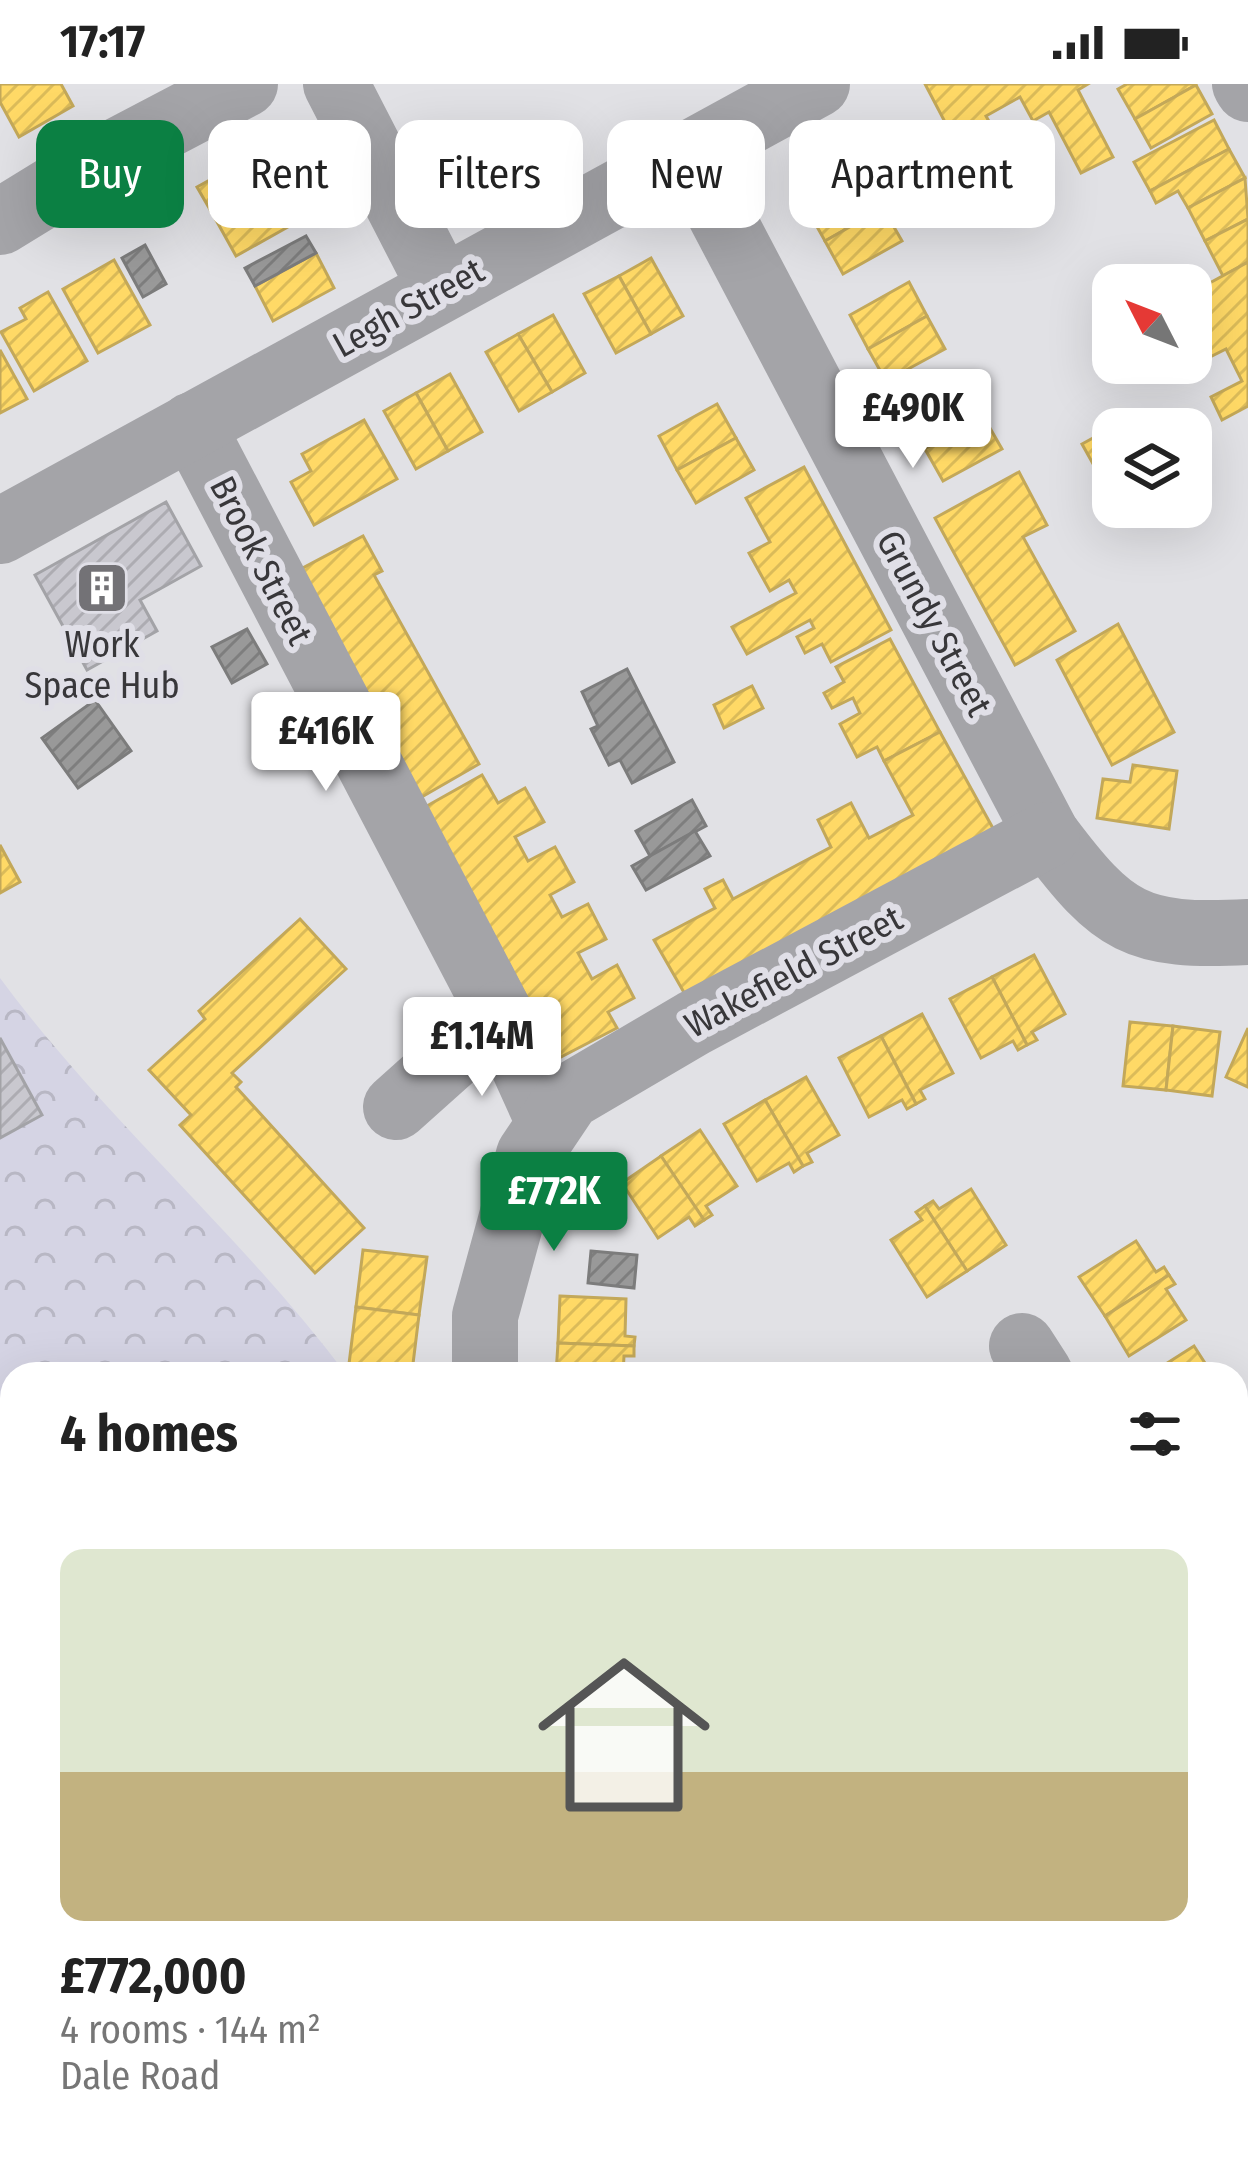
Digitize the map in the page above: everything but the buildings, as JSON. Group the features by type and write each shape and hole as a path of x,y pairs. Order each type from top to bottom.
{"street":[{"path":"0,222 106,158 245,84"},
{"path":"336,84 441,288"},
{"name":"Legh Street","path":"752,120 817,84"},
{"name":"Legh Street","path":"0,531 607,199"},
{"name":"Grundy Street","path":"727,228 1047,835 1084,884 1129,922 1196,934 1248,932"},
{"name":"Brook Street","path":"192,424 500,1014 548,1120"},
{"name":"Wakefield Street","path":"548,1120 568,1097 694,1024 1047,835"},
{"path":"396,1108 500,1014"},
{"path":"485,1362 485,1316 529,1155 548,1120"}],"green space":[{"path":"0,978 83,1080 262,1273 337,1362 0,1362"}],"place":[{"name":"Work Space Hub","path":"102,588"}]}
